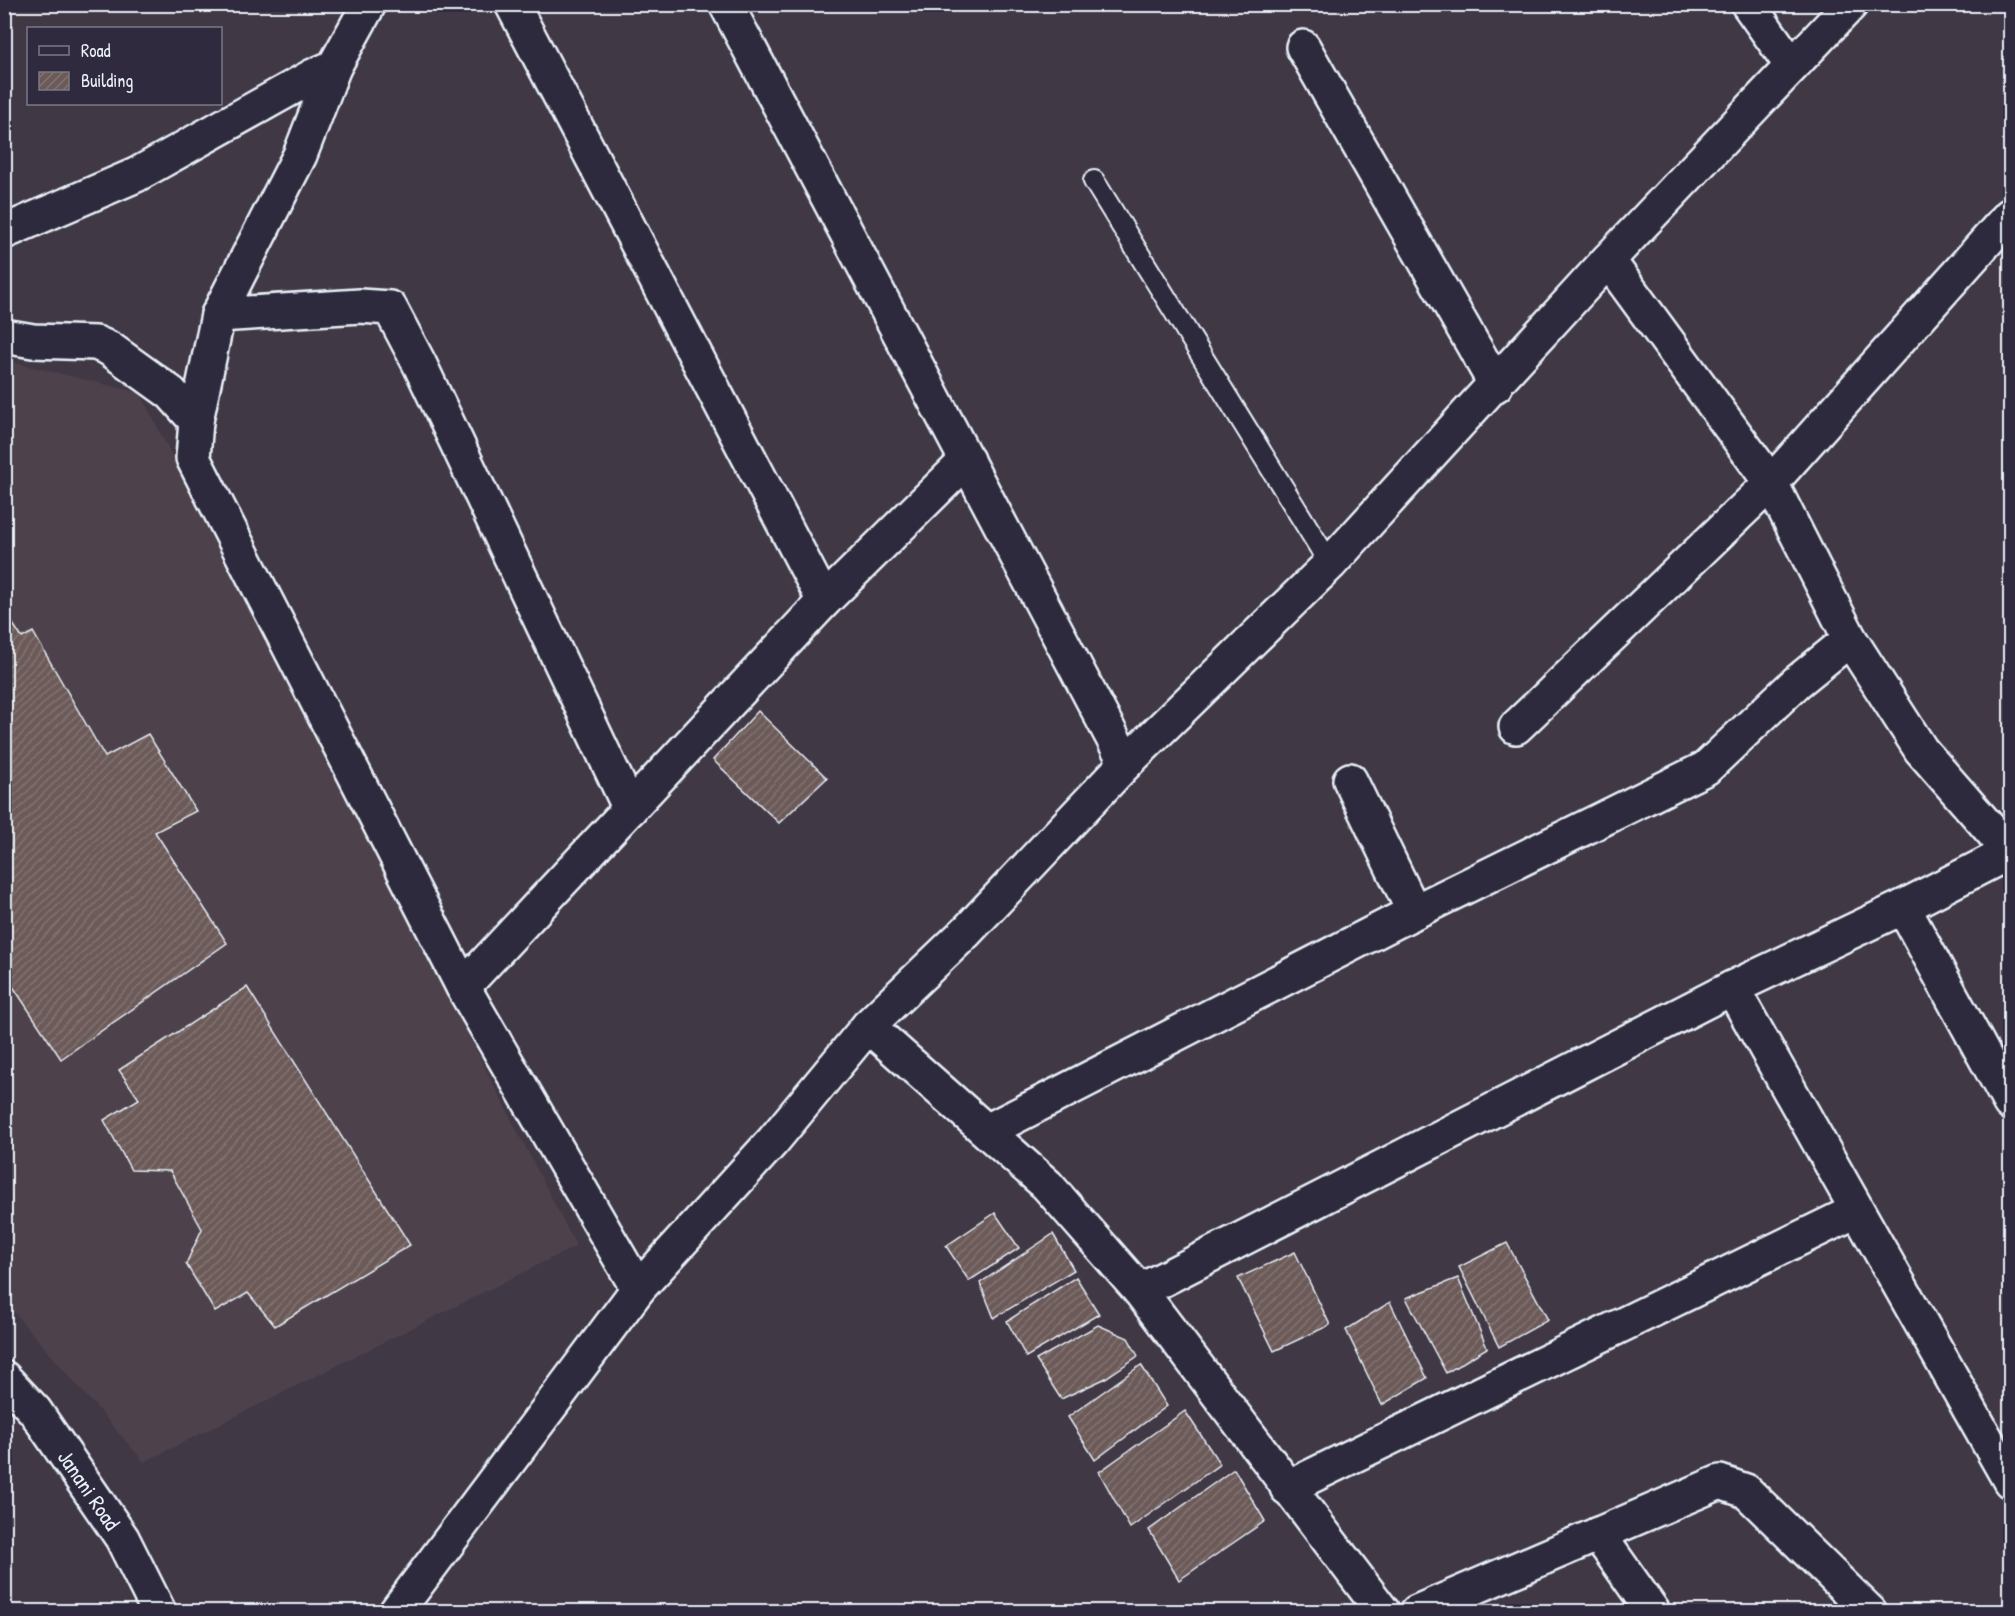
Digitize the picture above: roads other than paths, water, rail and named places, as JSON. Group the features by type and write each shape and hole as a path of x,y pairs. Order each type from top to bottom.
{"street":[{"path":"369,4 334,67 300,155 218,315 196,421 193,458 463,987 638,1289"},
{"path":"512,4 824,602"},
{"path":"726,4 1126,763"},
{"path":"1748,4 1792,66"},
{"path":"396,1611 638,1289 773,1141 868,1026 967,931 1126,763 1330,564 1608,260 1851,4"},
{"path":"1303,47 1496,385"},
{"path":"4,232 136,175 313,76 334,67"},
{"path":"1516,727 1771,483 2010,215"},
{"path":"1140,1291 1732,988 1903,907 2010,852 1921,750 1850,639 1771,483 1608,260"},
{"path":"218,315 360,306 390,309 420,365 630,809"},
{"path":"4,336 33,341 96,343 128,360 171,393 196,421"},
{"path":"463,987 824,602 967,460"},
{"path":"987,1131 1414,912 1706,768 1797,682 1850,639"},
{"path":"1350,780 1414,912"},
{"path":"1903,907 2010,1103"},
{"path":"1732,988 2010,1481"},
{"path":"868,1026 1047,1185 1140,1291 1287,1488 1383,1611"},
{"path":"1287,1488 1856,1211"},
{"name":"Janani Road","path":"4,1378 35,1411 122,1538 159,1611"},
{"path":"1417,1611 1720,1482 1746,1491 1870,1611"},
{"path":"1598,1534 1653,1611"}],"lane":[{"path":"1094,181 1330,564"}]}
